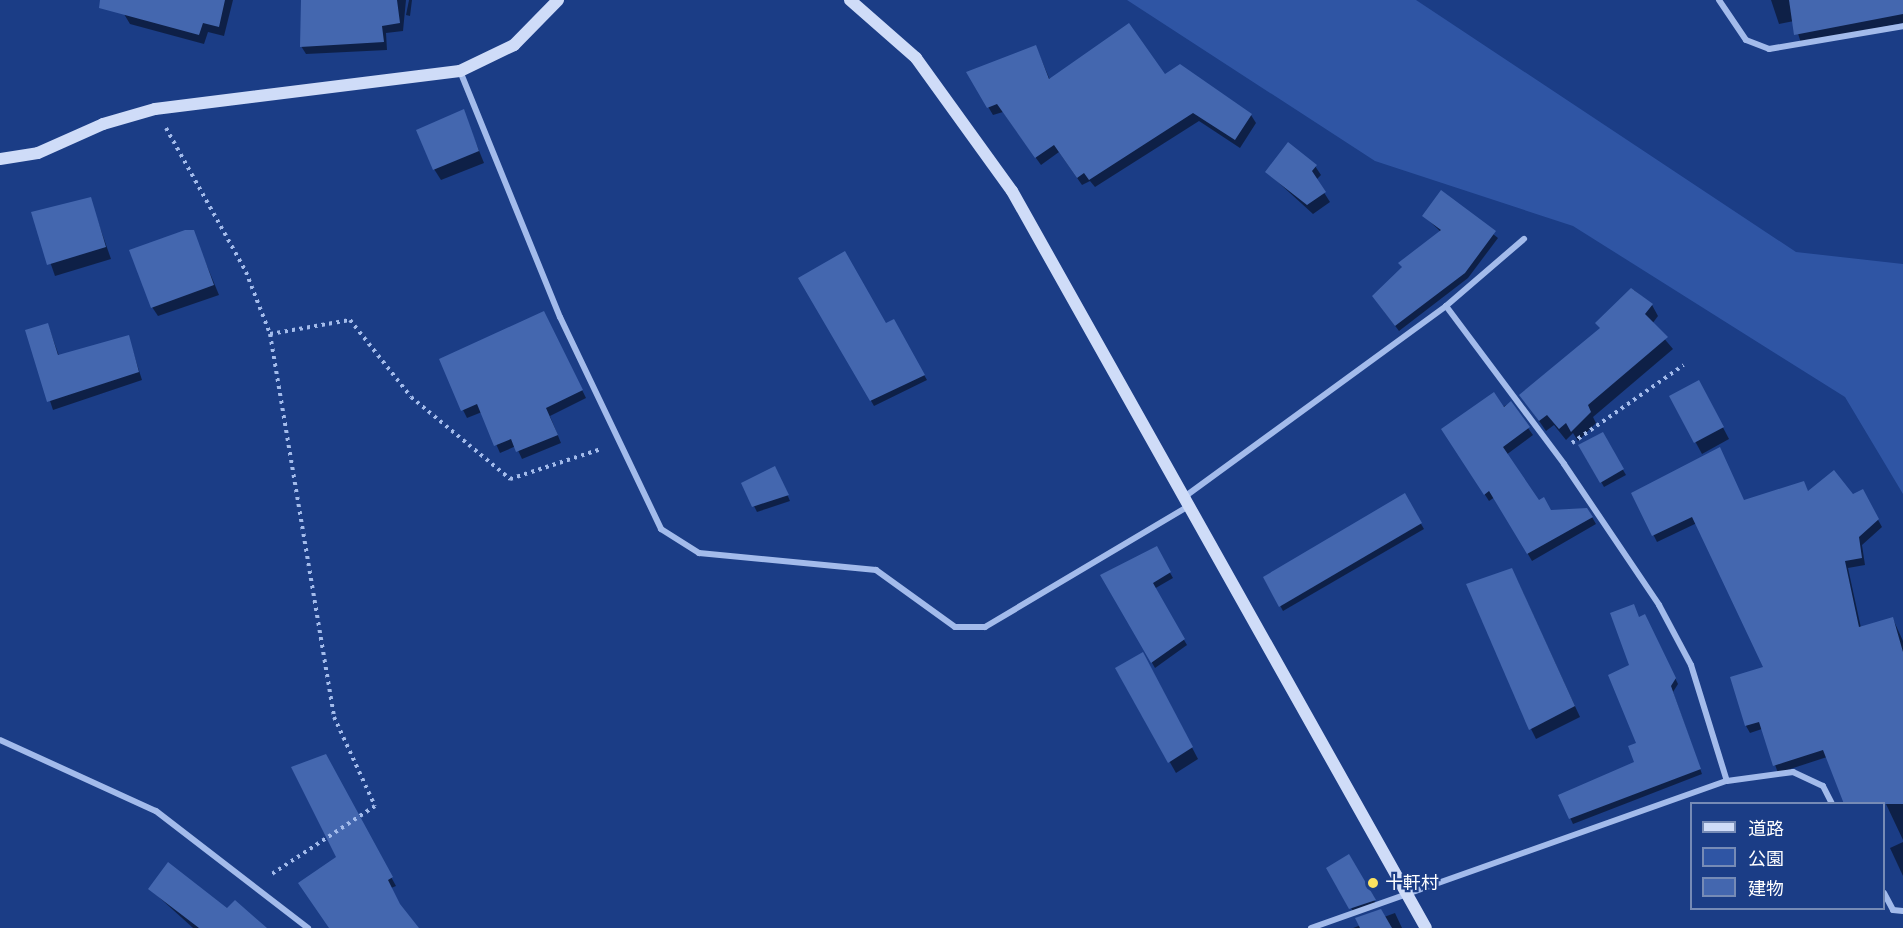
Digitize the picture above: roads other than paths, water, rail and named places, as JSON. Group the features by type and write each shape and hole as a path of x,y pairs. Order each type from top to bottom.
{"street":[{"path":"0,159 38,153 103,124 155,109 460,71 514,45 558,0"},
{"path":"850,0 916,58 962,116 1012,191 1187,495 1426,928"},
{"path":"1719,0 1746,40 1769,49 1903,26"},
{"path":"460,71 560,317 655,518 673,541 699,553 876,570 955,627 985,627 1189,506 1187,495"},
{"path":"1187,495 1446,306 1524,238"},
{"path":"1446,306 1557,454 1659,605 1691,665 1727,781"},
{"path":"0,740 156,810 308,928"},
{"path":"1311,928 1405,891 1727,781 1793,772 1822,786 1831,802"},
{"path":"1885,895 1893,910 1903,911"}],"place":[{"name":"十軒村","path":"1373,883"}]}
